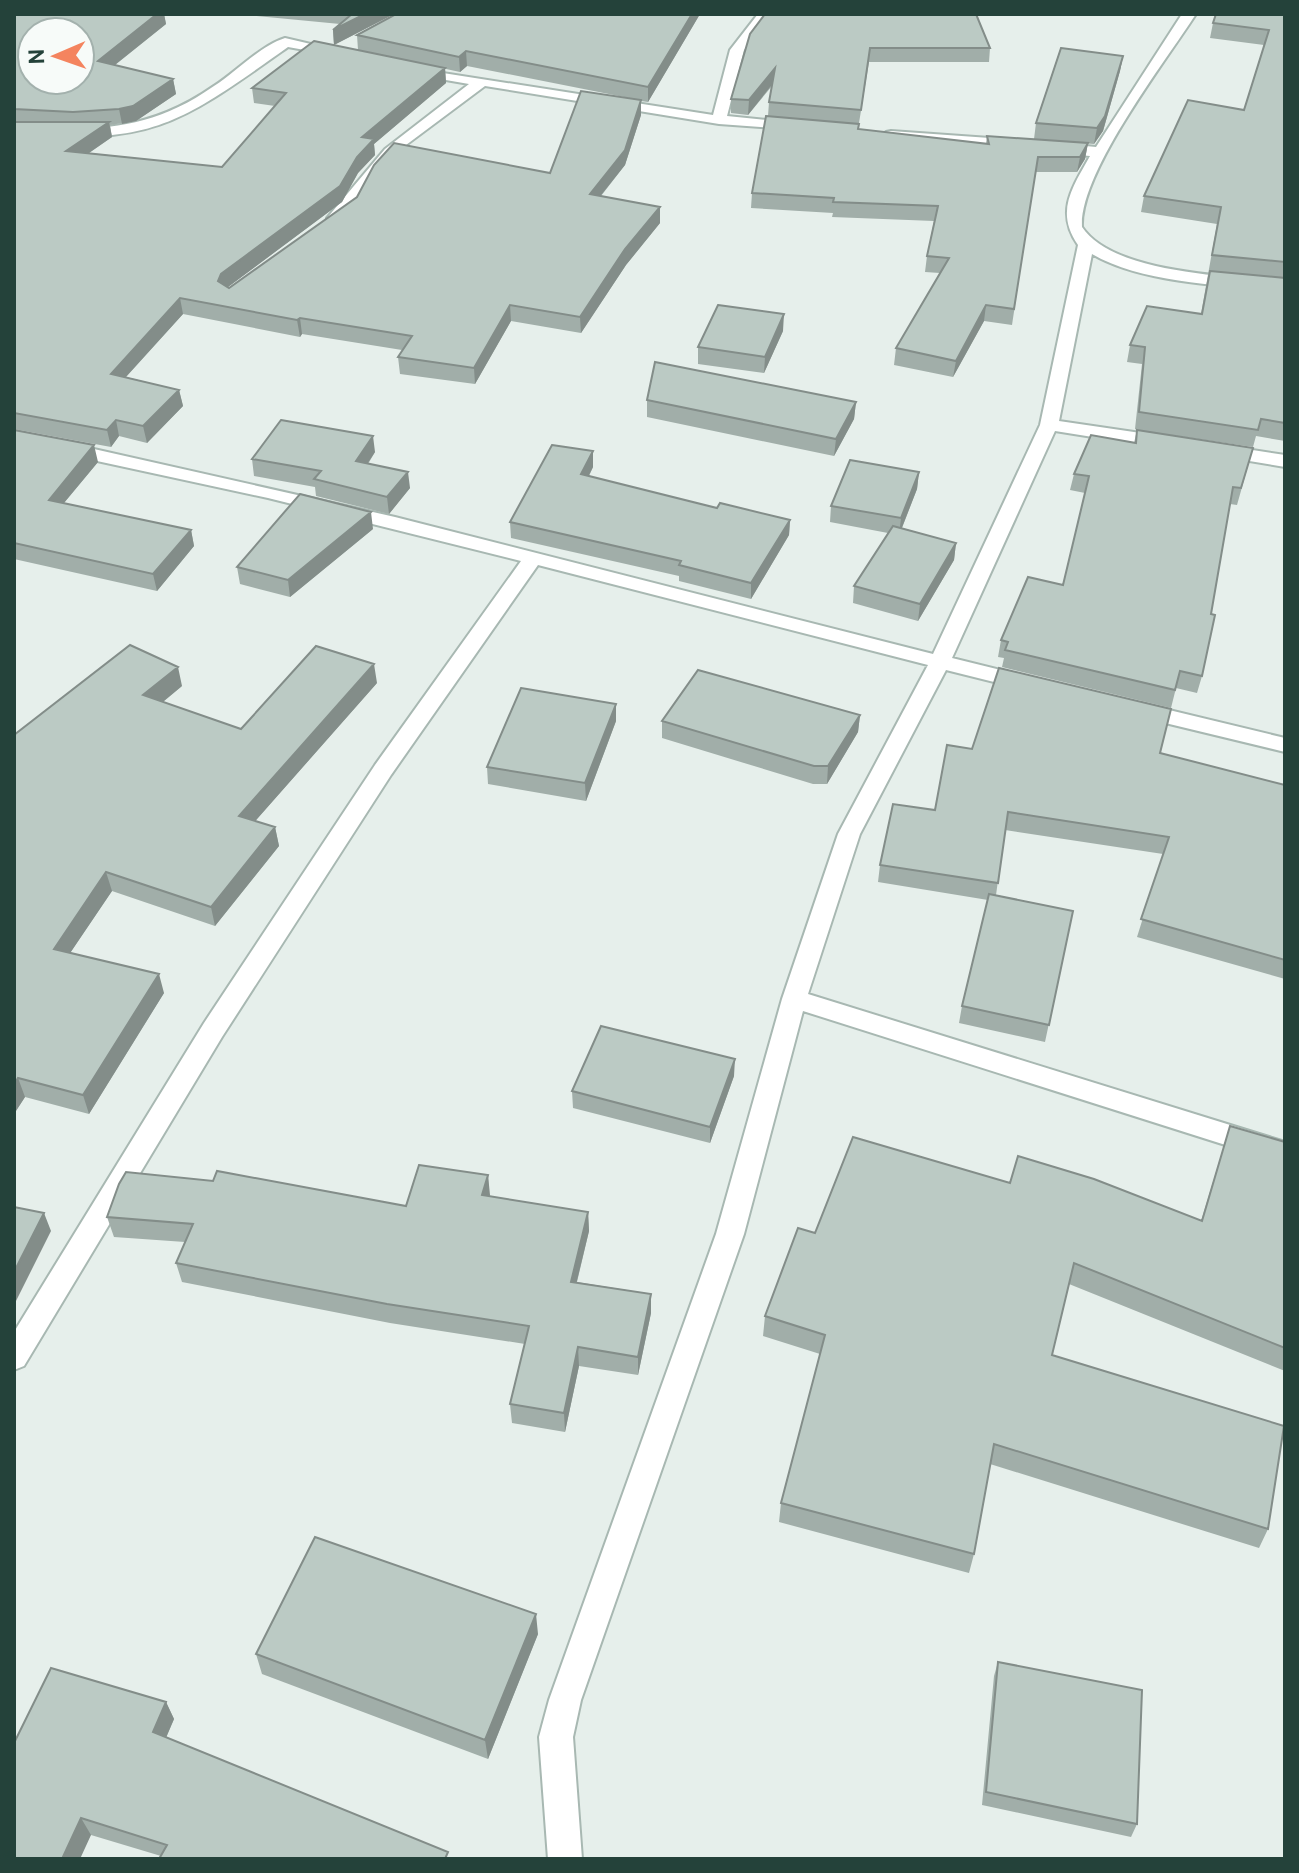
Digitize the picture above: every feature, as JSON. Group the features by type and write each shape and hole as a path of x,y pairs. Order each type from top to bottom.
{"street":[{"path":"719,120 737,50 765,14"},
{"path":"1189,14 1100,152 1073,214 1074,230 1086,245 1119,262 1285,287"},
{"path":"14,130 95,133 139,129 189,108 285,42 348,51"},
{"path":"396,67 719,120 812,128"},
{"path":"318,229 351,207 366,177 390,152 480,83"},
{"path":"880,134 1100,152"},
{"path":"565,1859 556,1737 565,1700 730,1234 794,999 849,834 940,662 1049,425 1086,245"},
{"path":"1049,425 1285,461"},
{"path":"14,437 167,468 747,616 1042,687"},
{"path":"14,1357 213,1030 383,770 532,559"},
{"path":"1117,705 1285,745"},
{"path":"794,999 1285,1153"}],"building":[{"path":"14,14 157,14 98,61 173,79 133,106 73,112 14,109"},
{"path":"352,14 365,14 333,30"},
{"path":"396,14 692,14 648,87 466,51 459,57 357,35"},
{"path":"765,14 976,14 990,48 870,48 861,110 769,102 775,68 749,100 731,99 750,34"},
{"path":"1216,14 1285,14 1285,262 1212,255 1221,207 1144,196 1188,100 1244,110 1269,30 1213,23"},
{"path":"314,41 445,68 362,137 374,139 357,157 340,186 221,274 218,281 229,288 357,197 374,165 394,143 550,173 581,91 641,100 625,150 590,194 660,207 625,249 580,317 510,305 474,368 398,357 412,336 297,320 180,298 111,374 179,390 143,426 116,420 107,430 14,413 14,122 109,122 66,151 222,167 286,93 252,88"},
{"path":"1061,48 1123,56 1105,116 1097,128 1036,123"},
{"path":"766,116 859,124 858,129 989,144 987,136 1088,143 1080,157 1038,157 1014,309 986,305 956,361 896,348 949,258 927,256 938,206 833,202 834,198 752,193"},
{"path":"1210,271 1285,278 1285,423 1261,419 1258,430 1139,412 1145,347 1130,345 1147,306 1202,314"},
{"path":"718,305 784,314 765,357 698,347"},
{"path":"655,362 856,402 836,439 647,400"},
{"path":"281,420 373,436 356,461 408,472 387,497 314,479 321,471 252,459"},
{"path":"14,430 94,445 49,500 191,530 153,574 14,543"},
{"path":"1137,430 1253,448 1241,488 1233,487 1211,614 1215,615 1202,676 1180,671 1175,690 1005,650 1008,642 1001,640 1028,577 1063,585 1089,476 1074,474 1091,435 1136,443"},
{"path":"552,445 593,451 581,474 717,508 720,503 790,520 751,583 679,565 681,561 510,522"},
{"path":"850,460 919,472 901,518 831,506"},
{"path":"300,494 371,512 288,580 237,567"},
{"path":"893,526 956,543 920,604 854,586"},
{"path":"130,645 178,667 143,695 241,729 316,646 374,664 239,816 275,827 211,907 106,872 54,949 159,974 83,1095 18,1078 14,1085 14,735"},
{"path":"999,668 1171,709 1160,753 1285,785 1285,960 1141,919 1169,837 1008,812 998,883 880,865 893,804 935,810 947,745 972,749"},
{"path":"698,670 860,715 828,766 814,766 662,721"},
{"path":"521,688 616,704 585,783 487,767"},
{"path":"989,894 1073,911 1049,1025 962,1006"},
{"path":"601,1026 735,1059 710,1127 572,1091"},
{"path":"1230,1126 1285,1142 1285,1348 1074,1263 1052,1355 1284,1426 1268,1529 994,1444 974,1554 781,1503 825,1335 765,1316 798,1228 815,1233 853,1137 1010,1183 1018,1156 1094,1179 1202,1221"},
{"path":"419,1165 488,1175 482,1195 588,1212 571,1282 651,1294 638,1357 578,1347 564,1413 510,1404 529,1326 387,1304 176,1263 193,1224 107,1217 126,1172 213,1181 217,1171 406,1206"},
{"path":"14,1207 44,1213 14,1272"},
{"path":"315,1537 536,1614 485,1740 256,1654"},
{"path":"998,1662 1142,1690 1137,1824 986,1792"},
{"path":"51,1668 166,1702 153,1732 448,1852 445,1859 159,1859 167,1845 81,1818 62,1859 14,1859 14,1743"}]}
